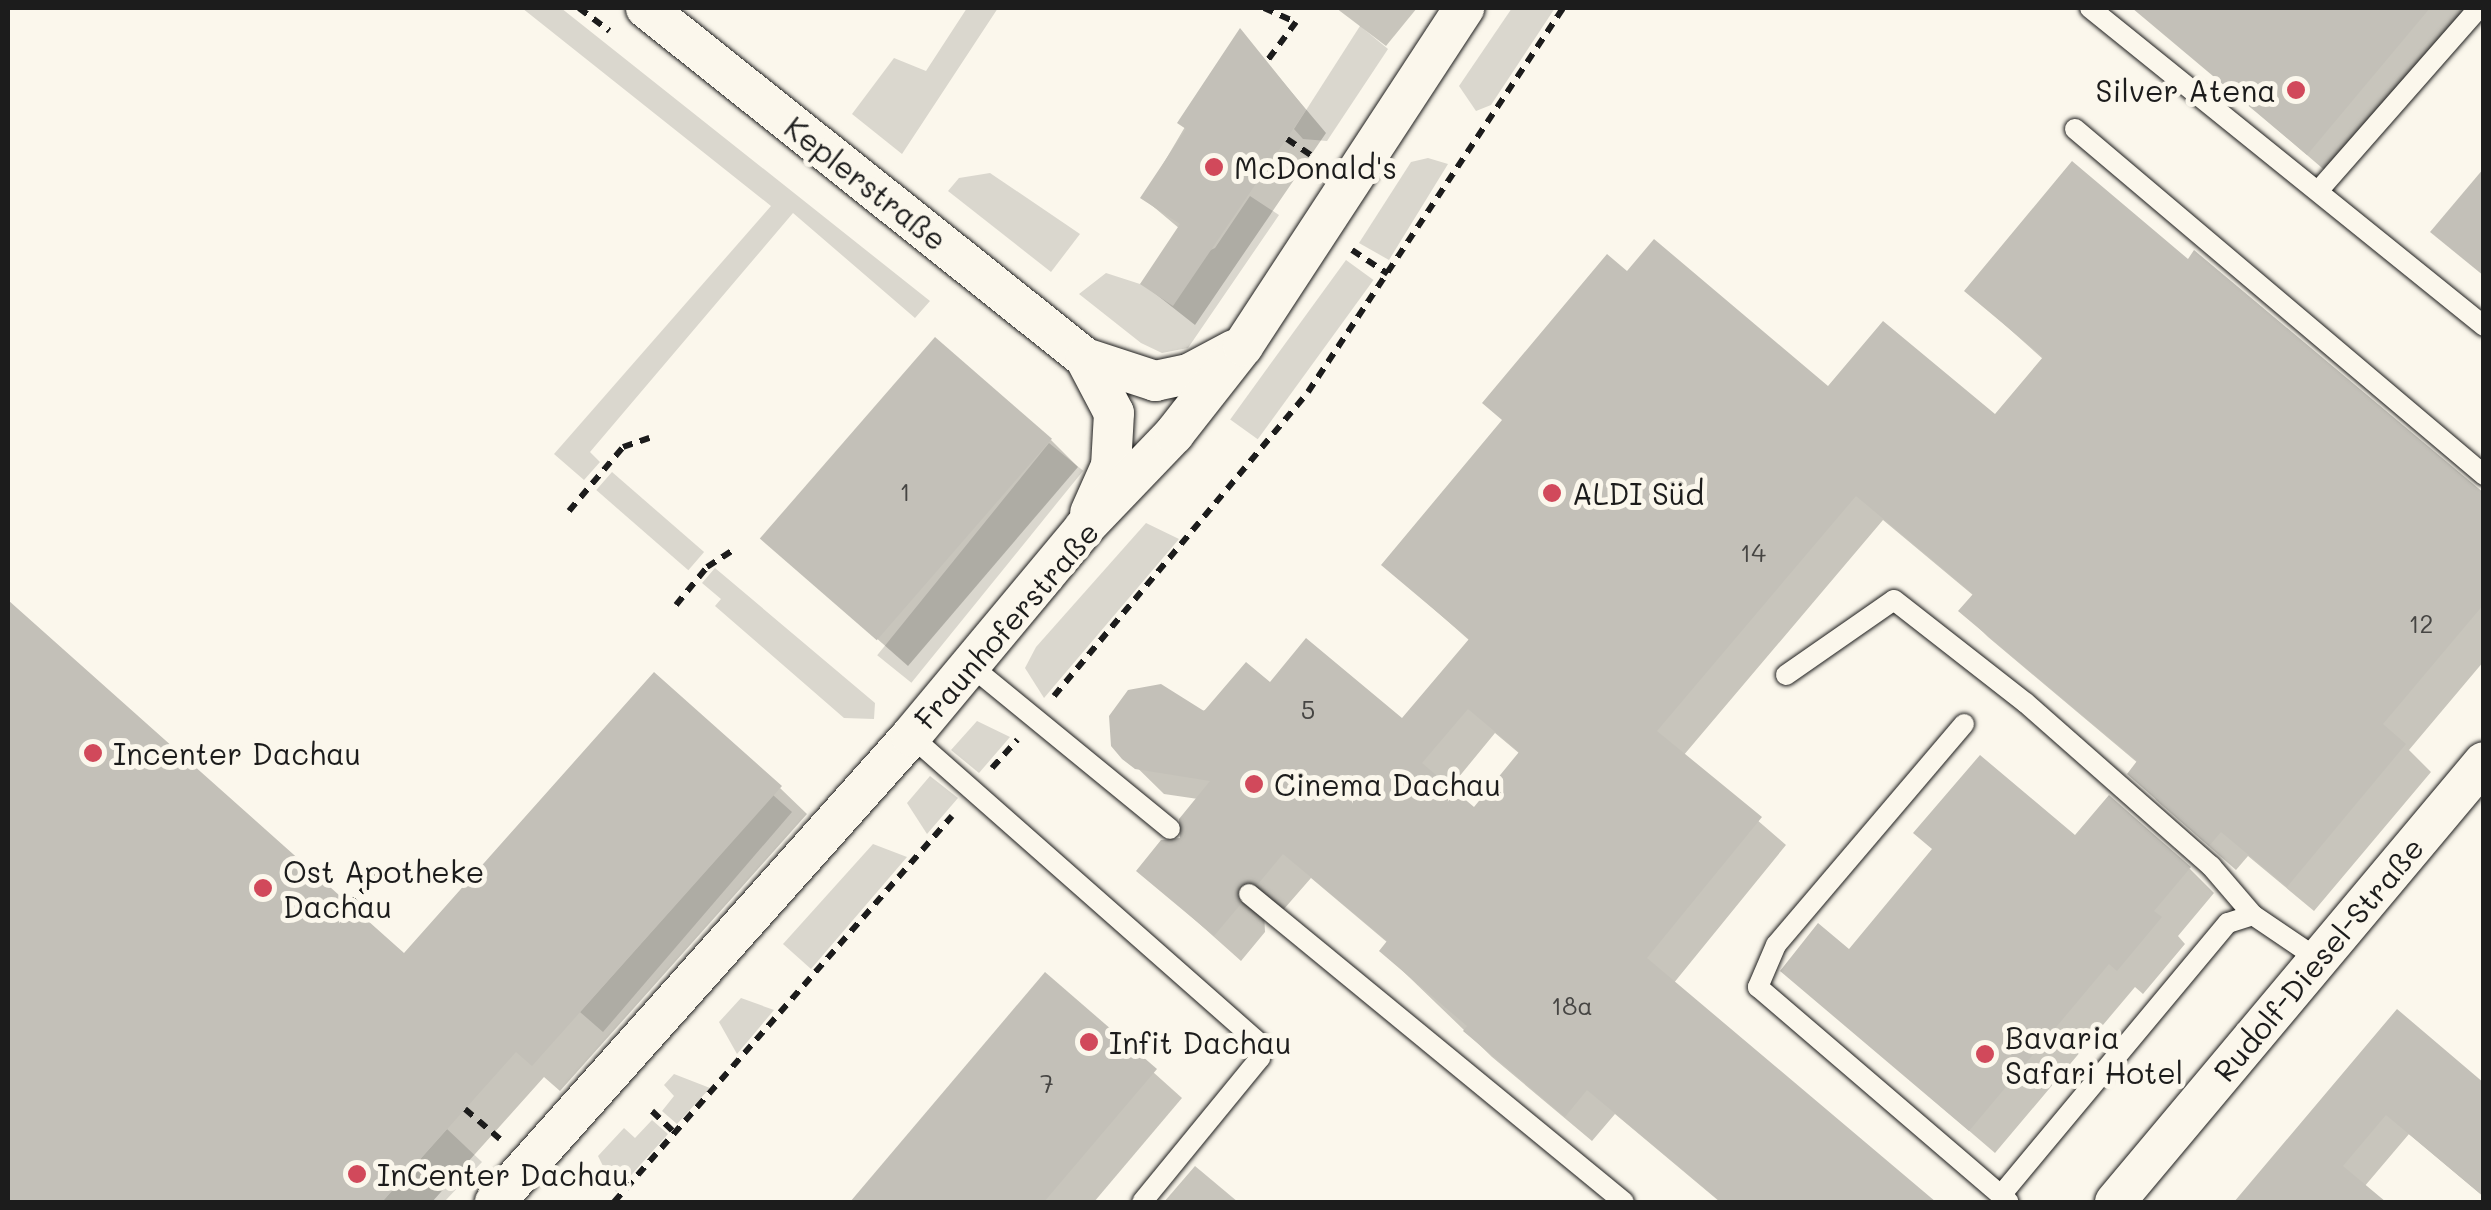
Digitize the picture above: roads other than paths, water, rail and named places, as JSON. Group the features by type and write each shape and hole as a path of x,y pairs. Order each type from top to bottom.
{"street":[{"name":"Keplerstraße","path":"646,8 1085,358 1155,381 1189,374 1243,346"},
{"name":"Fraunhoferstraße","path":"496,1202 911,736 1084,528 1139,474 1243,346 1464,8"},
{"name":"Keplerstraße","path":"1084,528 1111,466 1114,412 1085,358"},
{"name":"Rudolf-Diesel-Straße","path":"2115,1202 2484,762"}],"lane":[{"path":"2090,8 2484,326"},
{"path":"2319,190 2479,8"},
{"path":"2075,130 2484,475"},
{"path":"1786,675 1894,600 2026,703 2212,866 2253,915 2318,959"},
{"path":"971,666 1170,829"},
{"path":"1964,724 1776,945 1758,987 2005,1199 2228,923 2253,915"},
{"path":"911,736 1260,1044 1260,1058 1142,1202"},
{"path":"1249,894 1624,1202"}],"place":[{"name":"Silver Atena","path":"2296,90"},
{"name":"McDonald's","path":"1214,167"},
{"name":"ALDI Süd","path":"1552,493"},
{"name":"Incenter Dachau","path":"93,753"},
{"name":"Cinema Dachau","path":"1254,784"},
{"name":"Ost Apotheke Dachau","path":"263,888"},
{"name":"Infit Dachau","path":"1089,1042"},
{"name":"Bavaria Safari Hotel","path":"1985,1054"},
{"name":"InCenter Dachau","path":"357,1174"}]}
